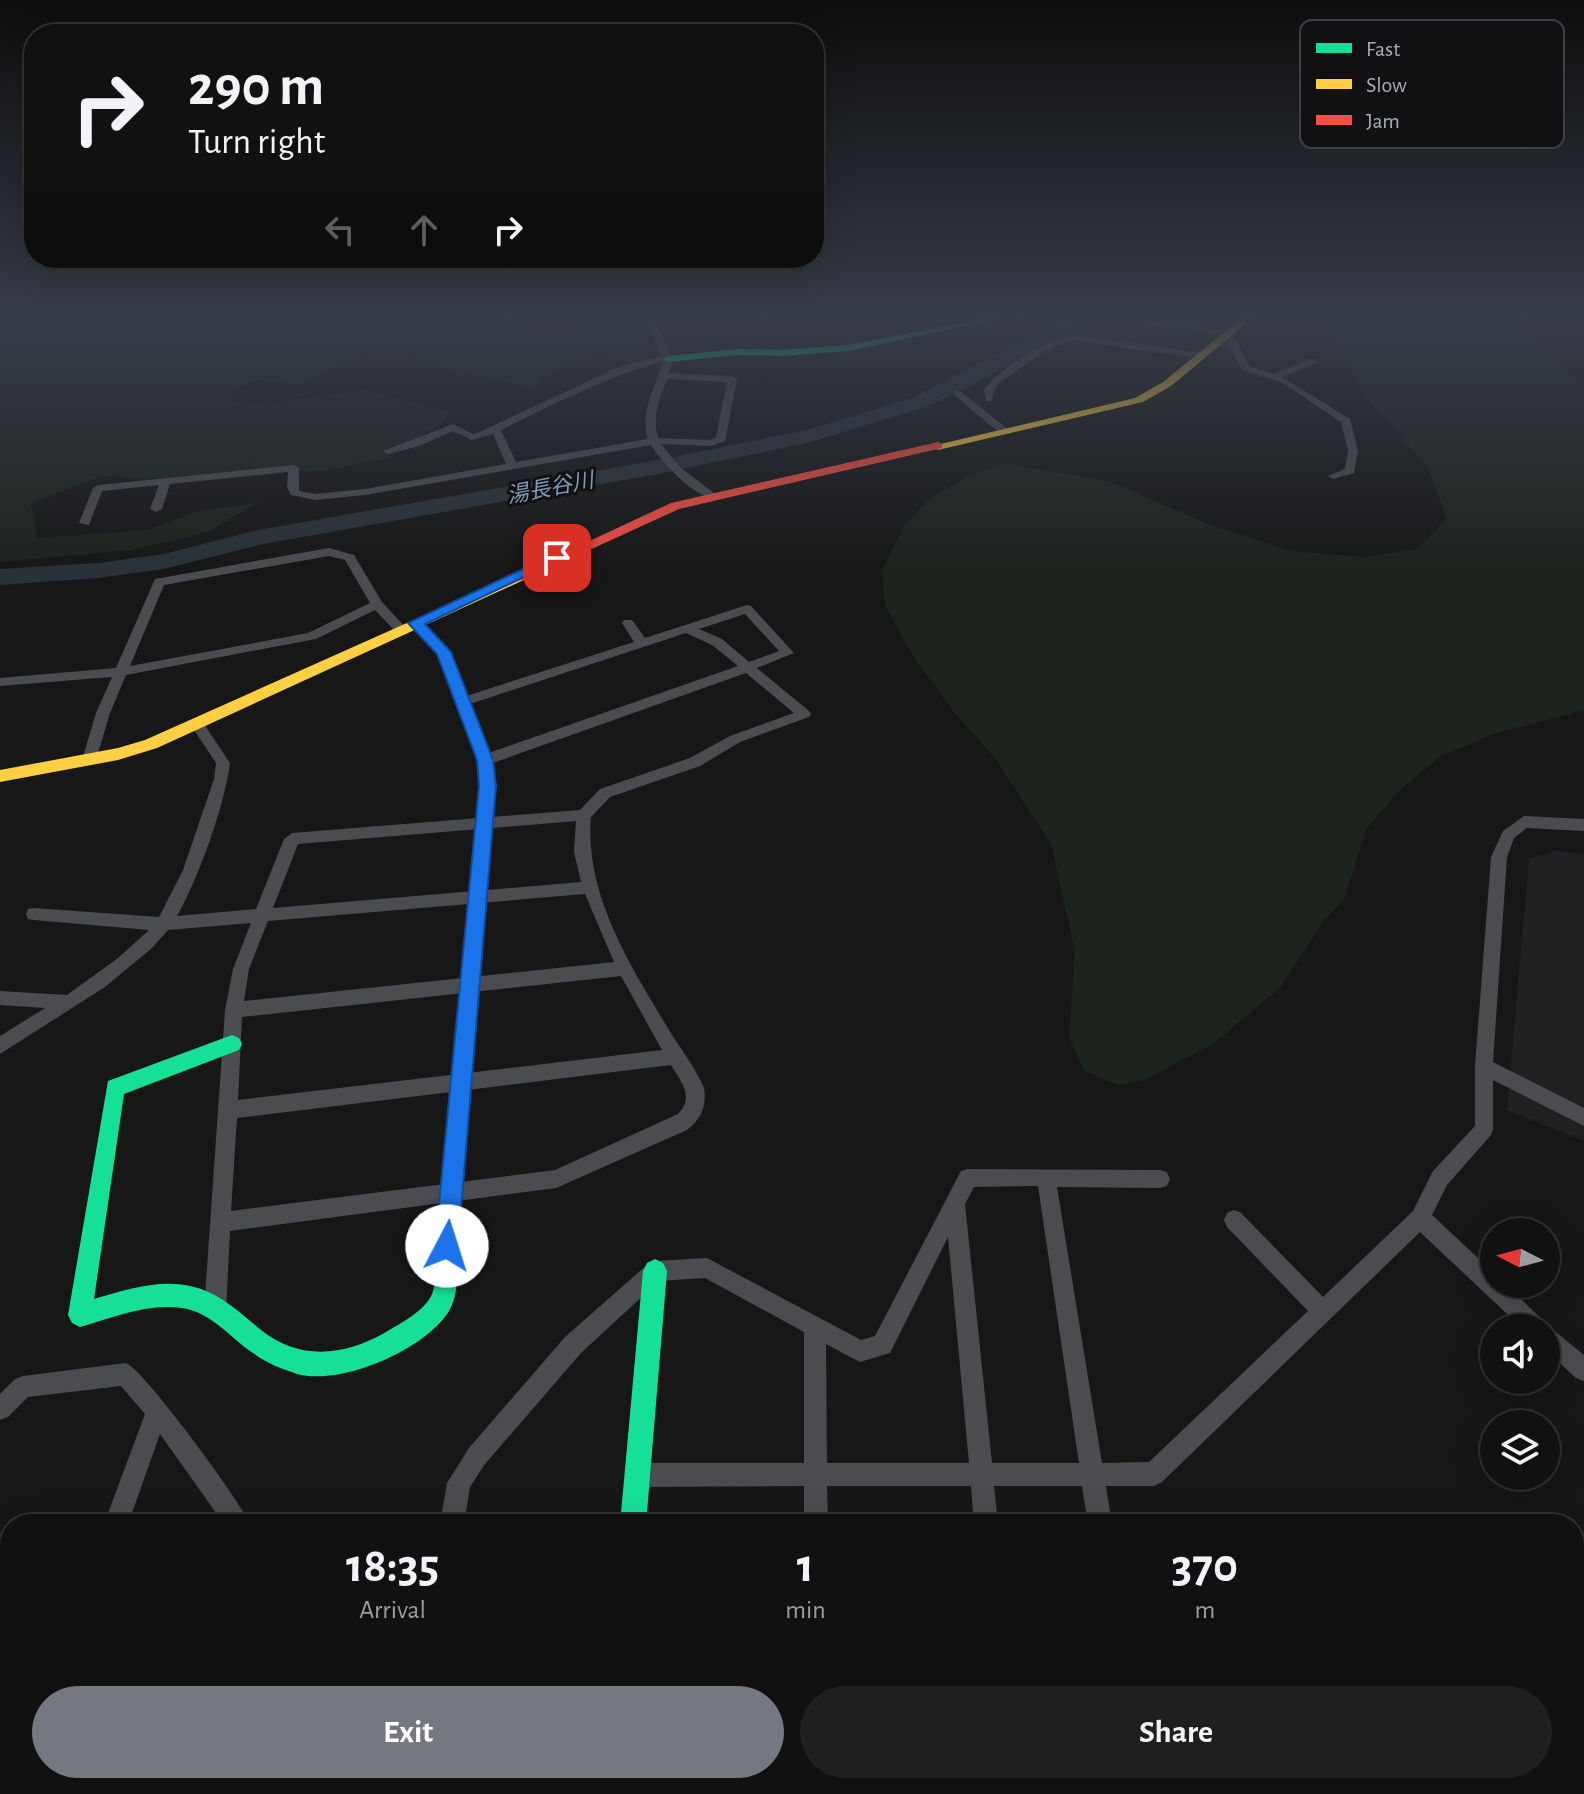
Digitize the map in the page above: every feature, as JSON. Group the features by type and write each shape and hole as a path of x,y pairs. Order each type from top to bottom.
{"street":[{"path":"388,451 415,444 453,427 472,437 496,429 549,402"},
{"path":"653,402 651,409 654,441 666,460 711,496"},
{"path":"85,523 98,488 294,468 292,487 295,493 315,497 365,492 654,441 711,443 721,439 729,402"},
{"path":"968,402 1005,432"},
{"path":"0,776 89,760 151,744 656,513 711,496 1132,402"},
{"path":"1319,402 1346,421 1353,450 1350,471 1333,476"},
{"path":"496,429 513,467"},
{"path":"156,509 165,482"},
{"path":"89,760 103,713 159,582 329,552 350,558 377,604 444,652 485,760 488,786 442,1300 433,1313 398,1337 361,1355 328,1365 296,1362 258,1344 194,1298 152,1297 80,1315 115,1088 232,1044"},
{"path":"0,682 120,672 311,636 377,604"},
{"path":"465,701 747,609 788,653 485,760"},
{"path":"628,623 642,644"},
{"path":"221,1222 556,1179 692,1116 697,1098 626,968 590,887 582,849 584,815 605,793 695,762 735,739 804,714 717,642 688,629"},
{"path":"0,1046 129,958 162,924 178,902 221,779 223,763 197,724"},
{"path":"215,1311 234,1010 241,969 292,839 584,815"},
{"path":"637,1475 1154,1474 1420,1218 1440,1178 1484,1129 1484,1066 1499,857 1508,835 1524,822 1584,825"},
{"path":"34,914 162,924 590,887"},
{"path":"234,1010 626,968"},
{"path":"0,998 67,1002"},
{"path":"228,1110 676,1056"},
{"path":"1484,1066 1584,1117"},
{"path":"1046,1177 1098,1514"},
{"path":"454,1514 459,1483 477,1456 573,1345 655,1271 707,1268 860,1351 882,1345 968,1178 1160,1179"},
{"path":"955,1202 985,1514"},
{"path":"1420,1218 1523,1314"},
{"path":"1234,1220 1323,1312"},
{"path":"634,1514 655,1271"},
{"path":"815,1328 816,1514"},
{"path":"1560,1348 1584,1370"},
{"path":"0,1409 23,1387 126,1374 157,1411 231,1514"},
{"path":"120,1514 157,1411"}],"shaded area":[{"path":"0,402 412,402 449,412 444,421 389,458 328,470 140,479 102,476 31,503 37,538 147,530 199,511 257,503 208,532 131,550 0,562"},
{"path":"1370,402 1584,402 1584,710 1496,733 1441,756 1403,787 1366,829 1344,899 1322,923 1280,988 1213,1044 1144,1080 1119,1085 1084,1071 1069,1037 1075,952 1051,844 995,758 953,711 917,662 885,606 882,571 904,526 929,499 970,475 1004,463 1106,480 1208,524 1291,551 1364,557 1417,549 1447,519 1427,466"},
{"path":"1556,851 1584,854 1584,1141 1507,1110 1529,859"}],"waterway":[{"name":"湯長谷川","path":"0,577 164,562 258,537 748,450 866,421 922,402"}],"traffic: fast":[{"path":"416,623 444,652 485,760 488,786 473,959"},
{"path":"232,1044 115,1088 80,1315 150,1297 179,1295 215,1308 279,1355 312,1365 339,1363 389,1344 432,1313 443,1297 447,1248"},
{"path":"634,1514 655,1271"}],"traffic: slow":[{"path":"938,446 1131,402"},
{"path":"0,776 118,754 151,744 521,576"}],"traffic: jam":[{"path":"521,576 675,506 938,446"},
{"path":"447,1248 473,959"}],"route":[{"path":"447,1246 488,786 485,760 444,652 416,623 557,558"}]}
